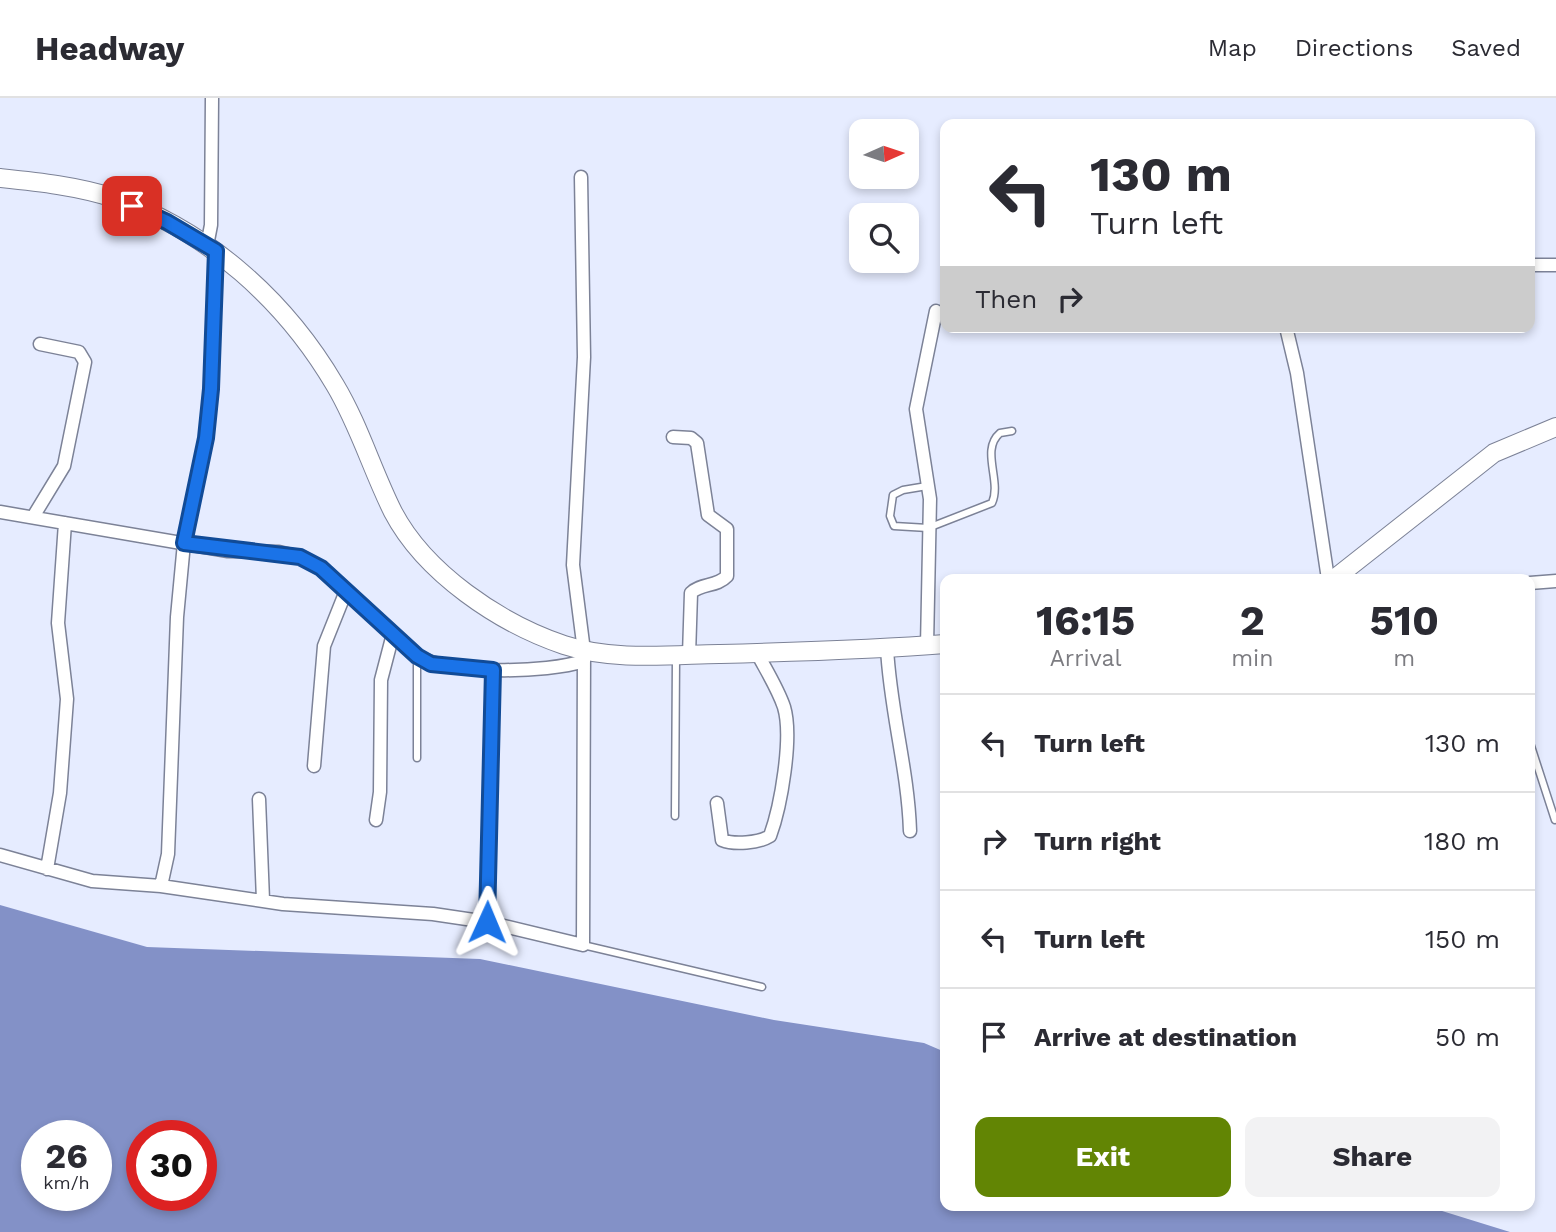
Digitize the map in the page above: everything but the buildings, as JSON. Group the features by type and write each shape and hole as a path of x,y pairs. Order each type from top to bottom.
{"street":[{"path":"161,886 167,855 177,617 184,543 206,438 211,389 212,98"},
{"path":"0,855 92,881 161,886 263,900 433,914 487,922 583,945 584,656 573,565 584,357 581,177"},
{"path":"0,178 61,185 114,198 167,222 212,249 277,306 328,374 355,423 394,513 418,548 450,580 481,602 584,656 757,653 936,645 928,528 929,486 916,408 936,311"},
{"path":"1535,265 1556,265"},
{"path":"1290,333 1327,574"},
{"path":"33,517 64,466 85,362 79,352 40,344"},
{"path":"1340,574 1494,453 1556,427"},
{"path":"673,436 691,438 697,443 708,515 724,526 727,534 727,576 717,584 701,587 691,593 682,655"},
{"path":"0,512 184,543 300,557 321,568 417,656 431,664 493,670 571,666 584,656"},
{"path":"47,869 60,793 67,699 58,623 65,523"},
{"path":"1535,583 1556,581"},
{"path":"314,766 324,646 346,591"},
{"path":"376,820 380,792 381,678 393,634"},
{"path":"887,648 890,693 908,785 910,831"},
{"path":"717,803 722,840 762,840 769,836 787,753 788,729 784,706 757,653"},
{"path":"487,922 493,670"},
{"path":"259,799 263,900"}],"lane":[{"path":"929,486 903,490 893,495 890,516 894,526 899,529 928,528 992,503 996,488 992,448 1000,433 1012,431"},
{"path":"675,816 682,655"},
{"path":"417,656 417,758"},
{"path":"1535,758 1555,820"},
{"path":"583,945 761,986"}],"water":[{"path":"0,905 147,947 480,959 774,1020 924,1043 940,1050 940,1211 1442,1211 1510,1232 0,1232"}],"route":[{"path":"132,206 167,222 216,251 211,389 206,438 184,543 228,551 279,552 300,557 321,568 417,656 431,664 447,667 493,670 487,922"}]}
